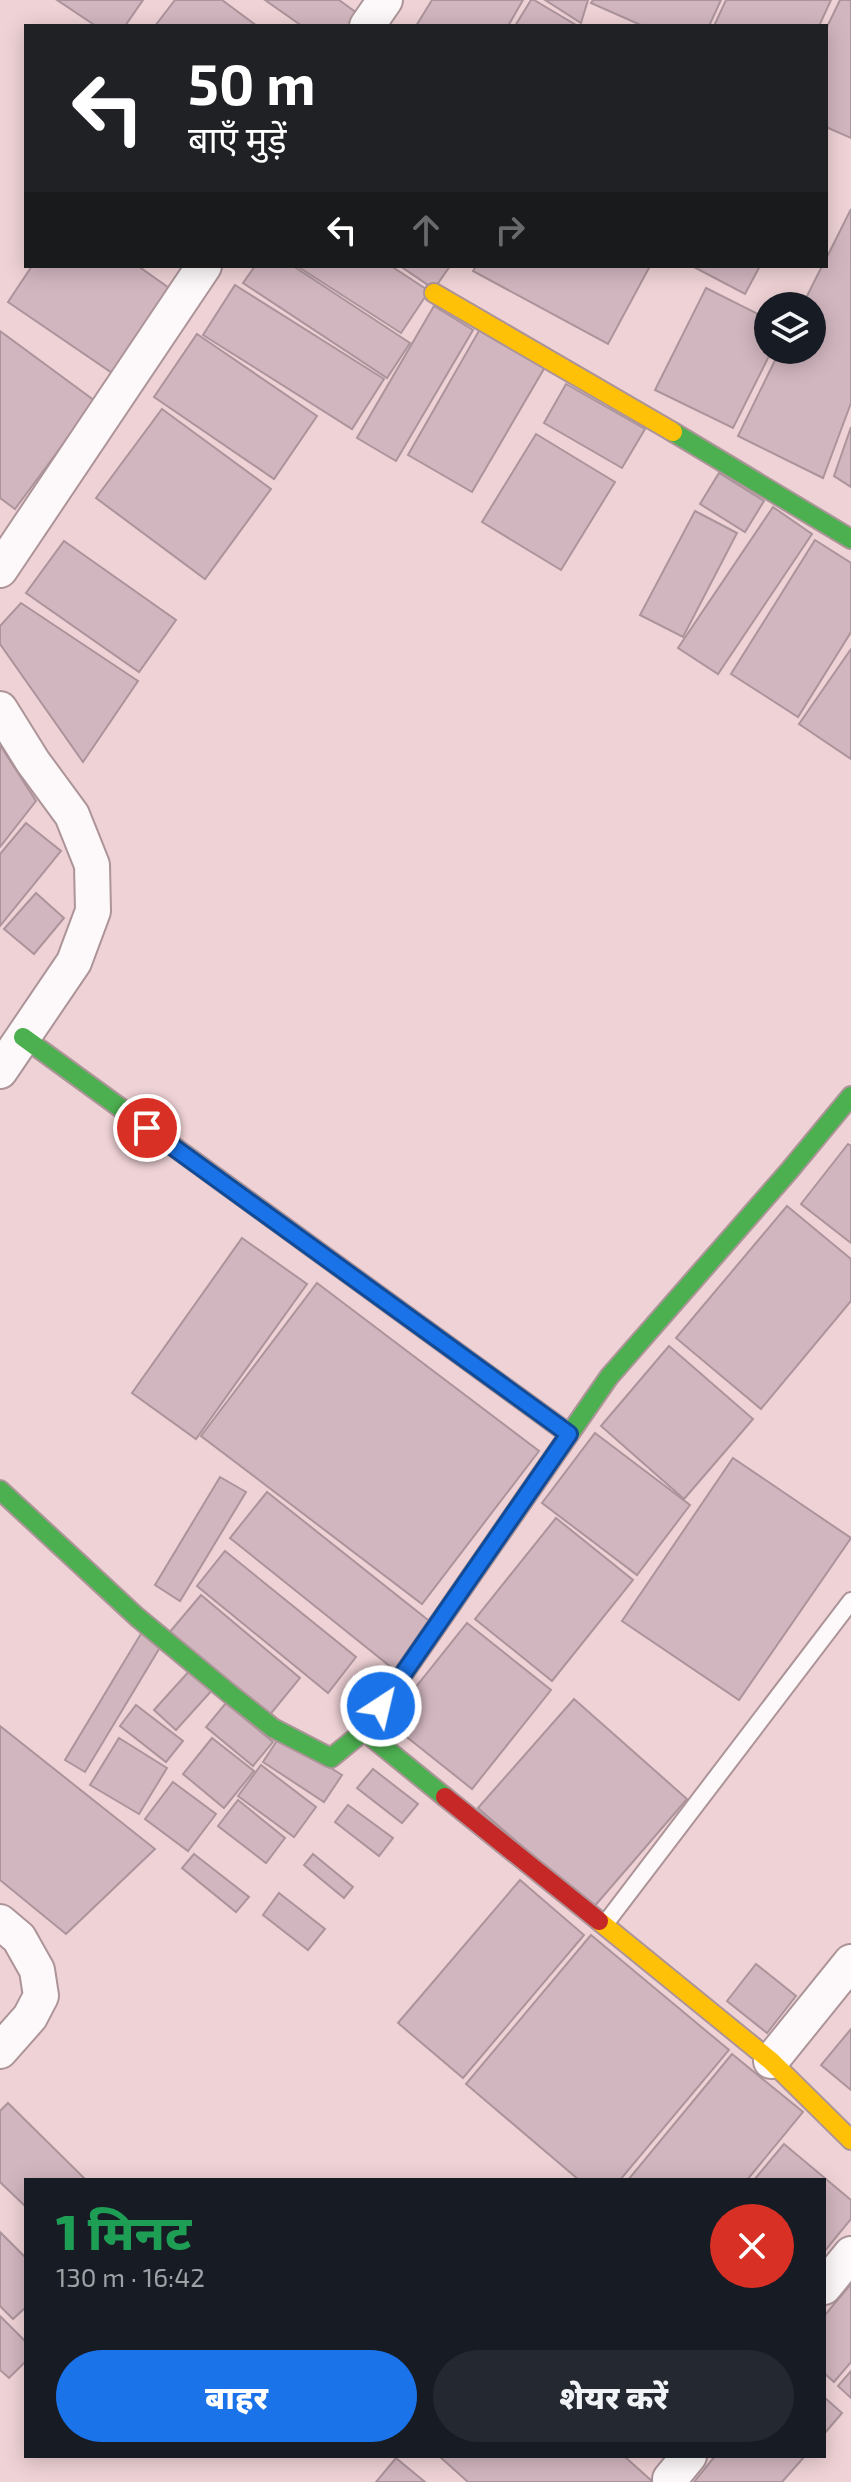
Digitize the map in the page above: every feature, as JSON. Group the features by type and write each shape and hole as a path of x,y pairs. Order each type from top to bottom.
{"street":[{"path":"368,24 385,0"},
{"path":"5,550 203,268"},
{"path":"434,293 851,539"},
{"path":"0,709 33,762 72,815 92,865 93,911 74,962 0,1071"},
{"path":"23,1037 569,1434"},
{"path":"0,1490 137,1617 273,1728 331,1758 364,1731 609,1377 851,1096"},
{"path":"364,1731 771,2061 851,2140"},
{"path":"0,1922 19,1938 37,1970 41,1996 30,2017 0,2051"},
{"path":"771,2061 851,1962"},
{"path":"826,2285 851,2254"}],"lane":[{"path":"604,1925 851,1601"}],"building":[{"path":"57,0 143,0 126,24 93,24"},
{"path":"175,0 222,0 254,24 157,24"},
{"path":"265,0 339,0 361,16 355,24 299,24"},
{"path":"432,0 523,0 509,24 417,24"},
{"path":"531,0 534,0 574,24 516,24"},
{"path":"545,0 588,0 581,23"},
{"path":"593,0 721,0 710,24 638,24 591,3"},
{"path":"726,0 831,0 820,24 715,24"},
{"path":"840,0 851,0 851,138 828,128 828,25"},
{"path":"851,209 851,403 823,478 738,436 773,364 826,364 826,292 809,292 821,268 828,268 828,255"},
{"path":"31,268 141,268 179,295 121,379 8,302"},
{"path":"254,268 296,268 410,343 387,378 243,283"},
{"path":"300,268 394,268 429,291 401,333"},
{"path":"403,268 449,268 434,289"},
{"path":"475,268 649,268 608,344 473,271"},
{"path":"696,268 759,268 745,294"},
{"path":"235,285 384,379 352,429 203,335"},
{"path":"706,288 754,312 754,364 765,364 733,428 655,390"},
{"path":"434,306 473,330 396,461 357,438"},
{"path":"480,329 545,367 472,492 408,455"},
{"path":"0,331 95,401 15,509 0,498"},
{"path":"197,334 317,416 274,479 154,397"},
{"path":"566,384 645,429 622,468 544,423"},
{"path":"162,409 271,489 205,579 96,498"},
{"path":"851,427 851,487 834,476"},
{"path":"536,434 615,482 561,570 482,522"},
{"path":"719,473 764,501 745,532 700,504"},
{"path":"773,507 812,534 718,674 678,648"},
{"path":"695,511 737,533 683,637 640,615"},
{"path":"815,540 851,563 851,632 798,717 731,674"},
{"path":"64,541 176,620 139,672 26,593"},
{"path":"21,603 138,681 83,762 0,644 0,626"},
{"path":"851,649 851,759 799,724"},
{"path":"0,745 36,801 0,847"},
{"path":"26,823 61,851 0,926 0,854"},
{"path":"36,893 64,918 34,954 4,929"},
{"path":"848,1144 851,1146 851,1243 801,1204"},
{"path":"787,1206 851,1259 851,1301 761,1409 676,1338"},
{"path":"242,1238 307,1284 196,1439 132,1393"},
{"path":"317,1283 539,1451 422,1604 201,1436"},
{"path":"669,1346 753,1419 684,1499 601,1426"},
{"path":"595,1433 690,1505 637,1575 542,1503"},
{"path":"733,1458 851,1538 739,1700 622,1621"},
{"path":"220,1477 246,1492 180,1601 155,1585"},
{"path":"267,1492 433,1624 396,1671 230,1538"},
{"path":"556,1518 633,1580 552,1681 475,1619"},
{"path":"225,1551 356,1657 328,1693 197,1586"},
{"path":"201,1595 300,1678 268,1717 169,1633"},
{"path":"467,1623 551,1690 472,1789 388,1722"},
{"path":"142,1632 162,1644 85,1772 65,1760"},
{"path":"192,1668 214,1688 176,1730 154,1710"},
{"path":"574,1699 687,1799 593,1908 478,1808"},
{"path":"226,1703 273,1742 253,1766 206,1727"},
{"path":"136,1705 183,1741 166,1762 120,1726"},
{"path":"0,1726 155,1849 66,1934 0,1880"},
{"path":"280,1736 342,1775 324,1802 263,1762"},
{"path":"119,1738 167,1768 139,1814 90,1785"},
{"path":"212,1738 254,1771 224,1808 183,1774"},
{"path":"261,1765 316,1807 294,1837 238,1796"},
{"path":"373,1769 418,1804 402,1823 357,1788"},
{"path":"173,1782 216,1814 188,1851 145,1819"},
{"path":"238,1800 285,1838 266,1863 218,1826"},
{"path":"348,1805 393,1838 379,1856 335,1822"},
{"path":"194,1854 249,1897 236,1912 182,1868"},
{"path":"313,1854 353,1887 344,1898 304,1865"},
{"path":"520,1880 584,1935 463,2078 398,2023"},
{"path":"279,1893 325,1929 308,1950 263,1915"},
{"path":"591,1935 729,2050 622,2178 577,2178 466,2084"},
{"path":"756,1964 796,1996 767,2033 727,2001"},
{"path":"851,2029 851,2090 821,2065"},
{"path":"732,2054 803,2112 749,2178 630,2178"},
{"path":"8,2103 84,2178 24,2178 24,2205 0,2182 0,2111"},
{"path":"784,2144 825,2178 756,2178"},
{"path":"826,2179 851,2200 851,2219 826,2250"},
{"path":"0,2232 24,2256 24,2309 13,2319 0,2306"},
{"path":"851,2284 851,2362 834,2382 826,2375 826,2314"},
{"path":"0,2316 24,2340 24,2363 9,2378 0,2370"},
{"path":"851,2371 851,2398 838,2386"},
{"path":"826,2399 842,2413 826,2432"},
{"path":"396,2458 425,2482 376,2482"},
{"path":"441,2458 626,2458 653,2482 468,2482"},
{"path":"713,2458 803,2458 782,2482 694,2482"}],"traffic: fast":[{"path":"673,432 851,539"},
{"path":"23,1037 569,1434"},
{"path":"445,1797 364,1731 609,1377 851,1096"},
{"path":"0,1490 137,1617 273,1728 331,1758 364,1731"}],"traffic: slow":[{"path":"434,293 673,432"},
{"path":"599,1921 771,2061 851,2140"}],"traffic: jam":[{"path":"445,1797 599,1921"}],"route":[{"path":"147,1128 569,1434 381,1706"}]}
